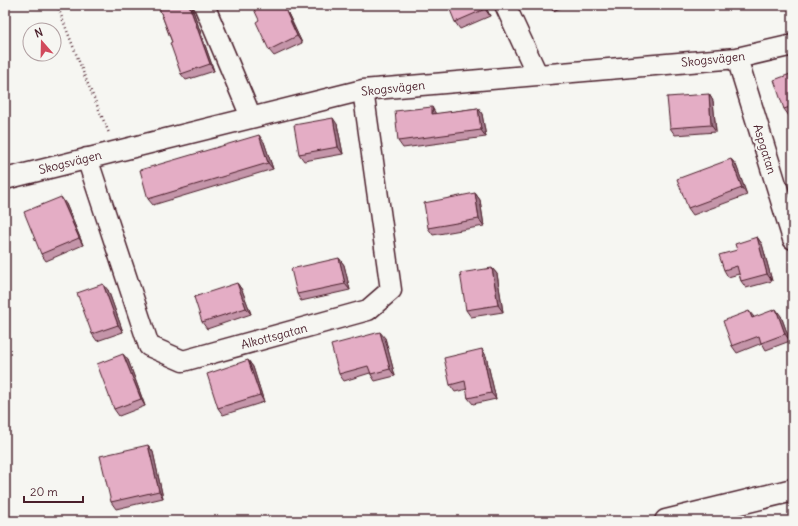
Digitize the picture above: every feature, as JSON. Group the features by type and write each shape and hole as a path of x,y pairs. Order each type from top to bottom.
{"street":[{"path":"204,5 251,117"},
{"path":"505,5 537,74"},
{"name":"Skogsvägen","path":"5,179 116,150 364,90 737,58 793,44"},
{"name":"Aspgatan","path":"737,58 793,239"},
{"name":"Alkottsgatan","path":"87,158 149,346 183,361 368,310 391,290 364,90"},
{"path":"666,521 793,490"}],"path":[{"path":"57,5 86,82 116,150"}],"building":[{"path":"158,5 189,5 210,64 181,74 170,43 172,42"},
{"path":"252,5 283,5 297,36 269,50 256,22 259,20"},
{"path":"448,5 483,5 485,9 455,22"},
{"path":"793,73 793,106 784,109 774,80"},
{"path":"709,94 711,125 670,128 667,97"},
{"path":"432,107 432,114 478,108 481,130 398,141 395,111"},
{"path":"333,118 338,147 299,154 294,125"},
{"path":"259,135 268,163 148,199 140,170"},
{"path":"731,159 742,188 688,208 677,179"},
{"path":"475,193 479,219 428,228 424,203"},
{"path":"61,197 79,238 41,254 24,212"},
{"path":"757,237 767,274 741,281 737,266 724,270 719,255 737,250 735,244"},
{"path":"339,258 345,284 297,294 291,269"},
{"path":"492,268 498,305 466,310 460,273"},
{"path":"237,283 246,308 202,322 194,297"},
{"path":"103,284 118,325 92,334 77,293"},
{"path":"793,294 793,306 791,307 788,296"},
{"path":"776,309 785,334 761,343 759,336 732,346 723,321 749,311 752,318"},
{"path":"380,332 390,369 371,374 368,366 339,374 331,345"},
{"path":"482,349 491,393 468,398 465,381 450,385 444,358"},
{"path":"123,354 141,399 114,409 97,364"},
{"path":"248,360 260,395 218,408 207,374"},
{"path":"148,445 159,491 111,502 100,456"}]}
